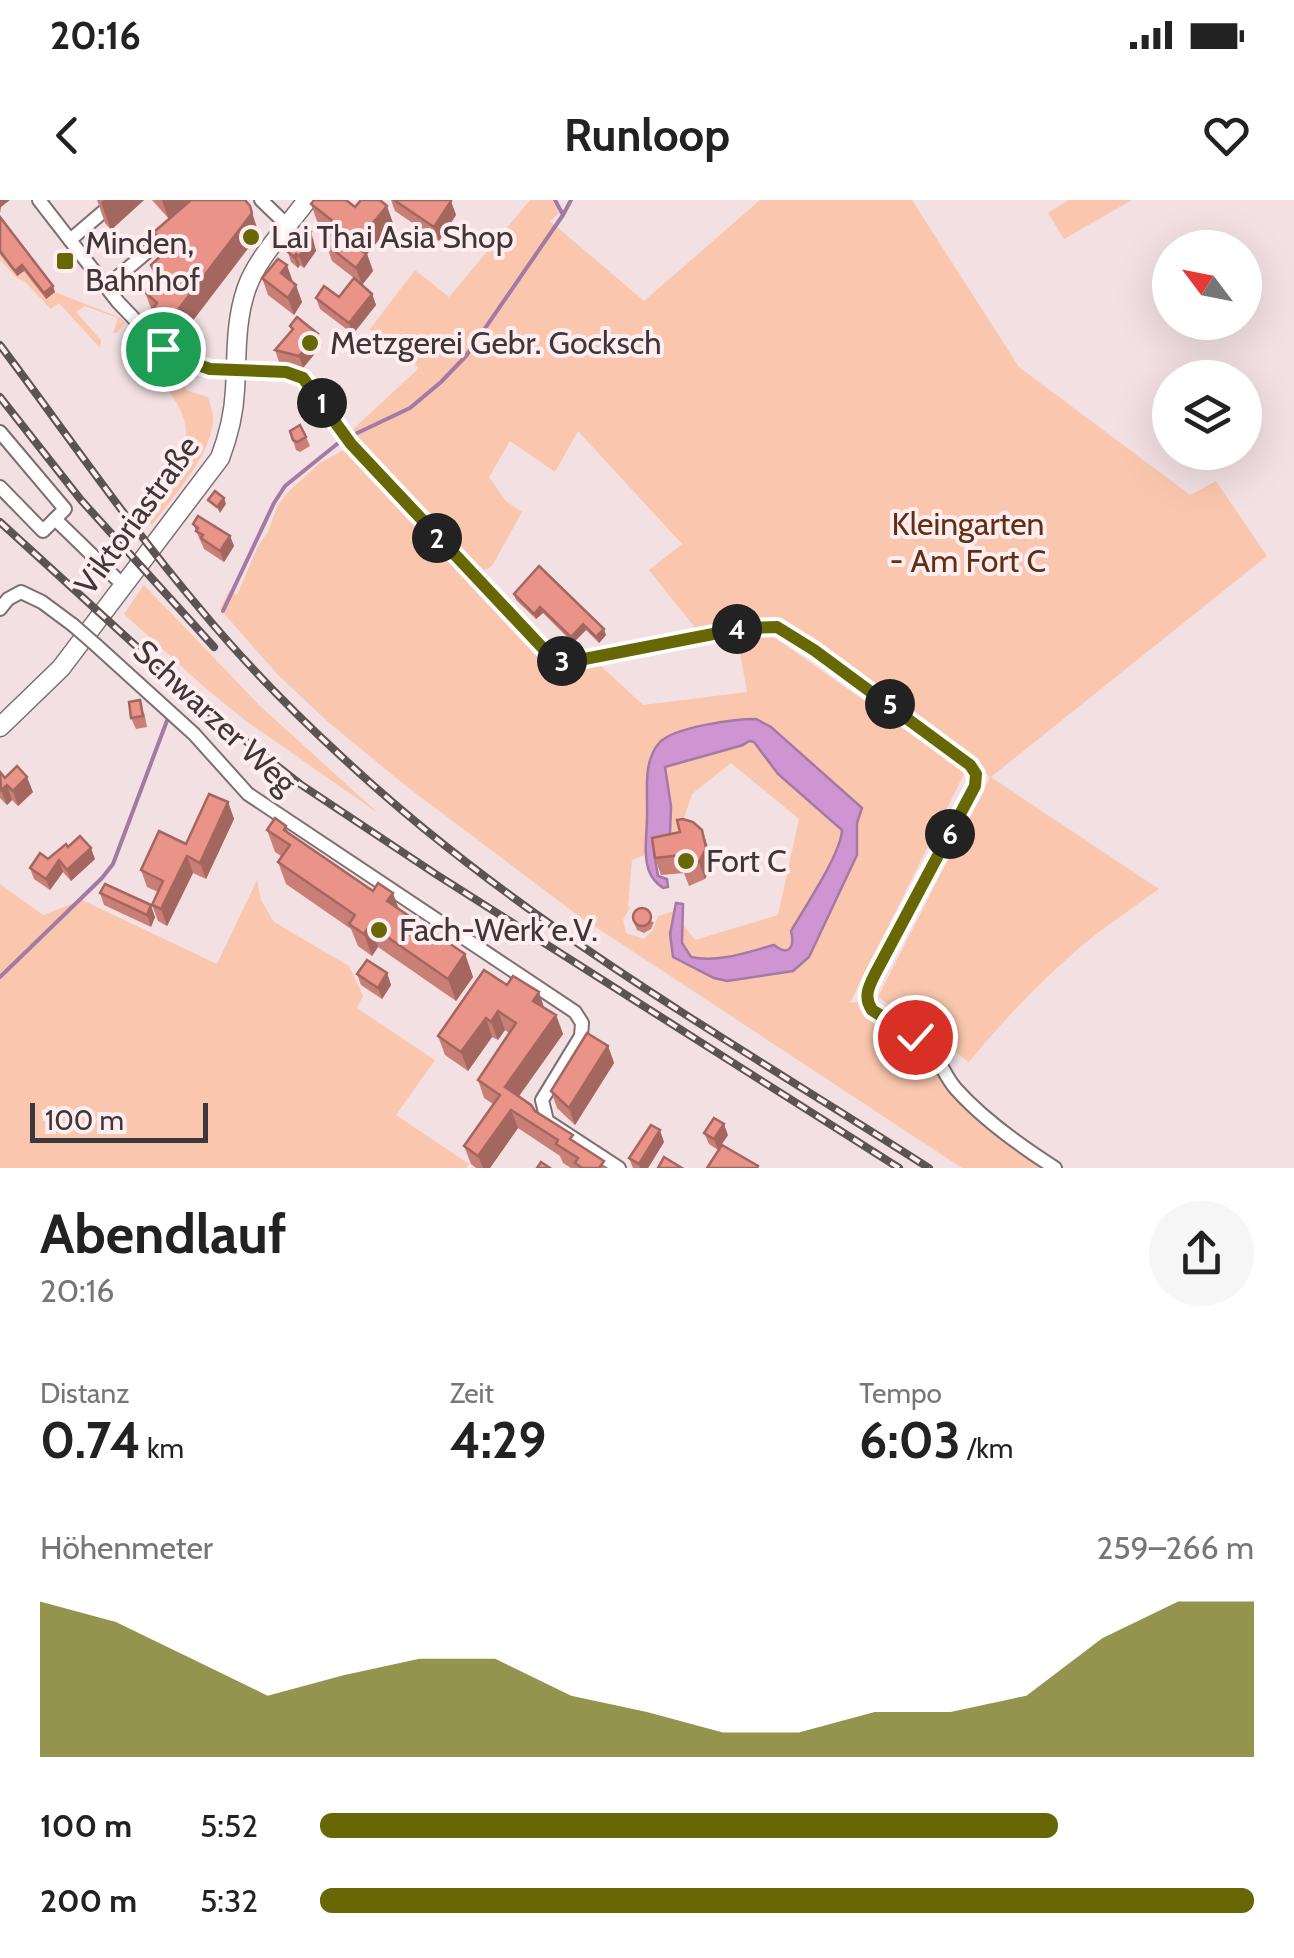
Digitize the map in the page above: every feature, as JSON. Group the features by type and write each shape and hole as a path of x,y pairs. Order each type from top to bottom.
{"main road":[{"name":"Viktoriastraße","path":"0,728 61,668 220,458 235,392 240,314 247,287 255,270 307,200"}],"street":[{"path":"39,200 106,287 163,349 210,369 298,375 348,440 553,659 569,662 744,628 777,627 970,765 976,774 975,786 875,974 866,1000 872,1010 930,1049 952,1085 966,1099 1054,1168"},
{"path":"70,240 117,200"},
{"path":"262,200 288,226"},
{"path":"106,287 184,220"},
{"path":"0,432 65,509 42,531 0,487"},
{"path":"55,518 124,586"},
{"name":"Schwarzer Weg","path":"0,609 21,592 42,602 73,624 194,734 248,794 575,1012 582,1023 580,1036 542,1100 548,1121 619,1168"}],"green space":[{"name":"Kleingarten - Am Fort C","path":"530,200 552,200 559,213 550,221 644,301 760,200 912,200 1019,367 1190,495 1216,481 1267,556 991,777 1159,889 1061,964 969,1062 878,997 990,777 954,746 774,619 696,629 649,570 682,544 578,431 555,472 510,441 489,477 506,501 522,512 492,566 482,572 475,570 350,432 419,368 370,329 415,270 449,297"},
{"path":"1069,200 1132,200 1064,239 1048,213"},
{"path":"0,254 17,276 24,271 46,298 55,292 121,318 125,323 113,333 118,318 85,306 76,312 101,340 100,348 59,303 51,309 17,278 0,260"},
{"path":"143,341 188,391 208,397 213,415 210,435 198,462 152,525 136,504 143,499 142,489 177,457 185,442 186,427 181,411 161,382 126,346"},
{"path":"344,450 559,676 601,666 643,705 747,692 737,636 774,637 965,772 850,1003 863,1001 929,1051 945,1078 1050,1168 962,1168 576,914 406,786 278,675 220,609 229,591 237,595 277,507 320,463","holes":["731,763 799,819 778,915 695,940 673,911 658,916 653,930 644,939 626,933 623,920 630,907 632,860 676,843 692,794"]},
{"path":"144,585 259,705 378,813 246,721 124,614"},
{"path":"257,880 261,900 274,922 349,966 363,996 357,1008 435,1060 396,1115 469,1164 466,1168 0,1168 0,884 43,915 82,900 217,964"}],"shaded area":[{"path":"756,719 771,727 862,808 857,823 857,855 809,957 793,971 727,981 673,957 670,934 676,903 683,904 682,943 691,957 722,958 774,945 790,949 791,931 829,866 842,830 778,774 754,742 665,767 671,806 670,835 654,853 658,876 667,879 668,887 663,888 651,876 646,858 647,778 654,750 668,737 705,725"}],"building":[{"path":"191,200 245,200 252,213 171,319 154,307 157,303 145,292 157,277 151,265 168,249 154,232"},
{"path":"314,200 346,200 355,207 361,200 380,200 387,206 354,245 366,254 356,268 326,244 339,226 311,204"},
{"path":"394,200 450,200 451,201 434,227"},
{"path":"0,217 53,286 44,293 22,265 15,271 0,251"},
{"path":"305,228 311,232 308,237 312,240 294,257 286,246 298,230 302,232"},
{"path":"278,259 287,265 281,273 296,285 288,298 262,278"},
{"path":"354,278 372,294 349,323 316,298 324,286 339,297"},
{"path":"297,317 318,334 299,356 275,350 293,329 290,326"},
{"path":"300,425 306,437 297,442 290,431"},
{"path":"215,491 224,498 217,507 208,500"},
{"path":"198,516 230,536 220,551 196,531 198,528 193,524"},
{"path":"539,566 604,629 596,637 583,624 571,637 540,607 534,614 514,594"},
{"path":"140,700 143,716 131,718 129,702"},
{"path":"17,766 27,777 13,791 7,785 1,790 0,772 5,778"},
{"path":"209,794 228,802 200,863 187,856 161,909 152,905 163,881 141,870 159,831 186,844"},
{"path":"275,818 286,826 284,830 373,891 378,883 393,893 387,901 465,954 448,979 370,925 364,934 349,924 355,915 278,862 290,845 267,830"},
{"path":"683,819 702,830 706,848 699,862 683,869 683,855 655,858 652,838 680,832 677,820"},
{"path":"80,836 91,848 67,870 59,860 46,879 30,868 40,853 48,859"},
{"path":"105,884 151,905 147,915 100,893"},
{"path":"642,908 649,910 649,924 642,926 635,924 633,917 635,910"},
{"path":"367,960 387,973 378,988 357,974"},
{"path":"484,970 507,985 513,976 539,992 533,1001 556,1015 505,1087 604,1161 599,1168 582,1168 575,1163 578,1158 556,1144 558,1140 511,1110 478,1156 464,1146 500,1095 478,1080 516,1023 498,1011 491,1022 486,1018 461,1052 438,1036"},
{"path":"587,1033 608,1046 569,1108 551,1091"},
{"path":"714,1118 724,1124 714,1139 704,1133"},
{"path":"651,1125 660,1130 639,1164 629,1158"},
{"path":"722,1145 758,1166 757,1168 707,1168"},
{"path":"664,1157 682,1168 658,1168"}],"waterway":[{"path":"555,200 562,213"},
{"path":"351,436 410,408 466,356 571,200"},
{"path":"223,611 285,486 342,440"},
{"path":"0,977 113,864 168,718"}],"railway":[{"path":"0,345 174,578 269,686 342,757 409,816 552,925 701,1025 929,1168"},
{"path":"0,397 81,500 214,647"},
{"path":"0,522 205,709 300,784 899,1168"}],"place":[{"name":"Lai Thai Asia Shop","path":"251,237"},
{"name":"Minden, Bahnhof","path":"65,261"},
{"name":"Metzgerei Gebr. Gocksch","path":"310,343"},
{"name":"Fort C","path":"686,861"},
{"name":"Fach-Werk e.V.","path":"379,930"}],"route":[{"path":"163,349 210,369 286,372 303,378 351,444 553,659 569,662 744,628 777,627 970,765 976,774 975,786 867,994 872,1010 915,1037"}]}
